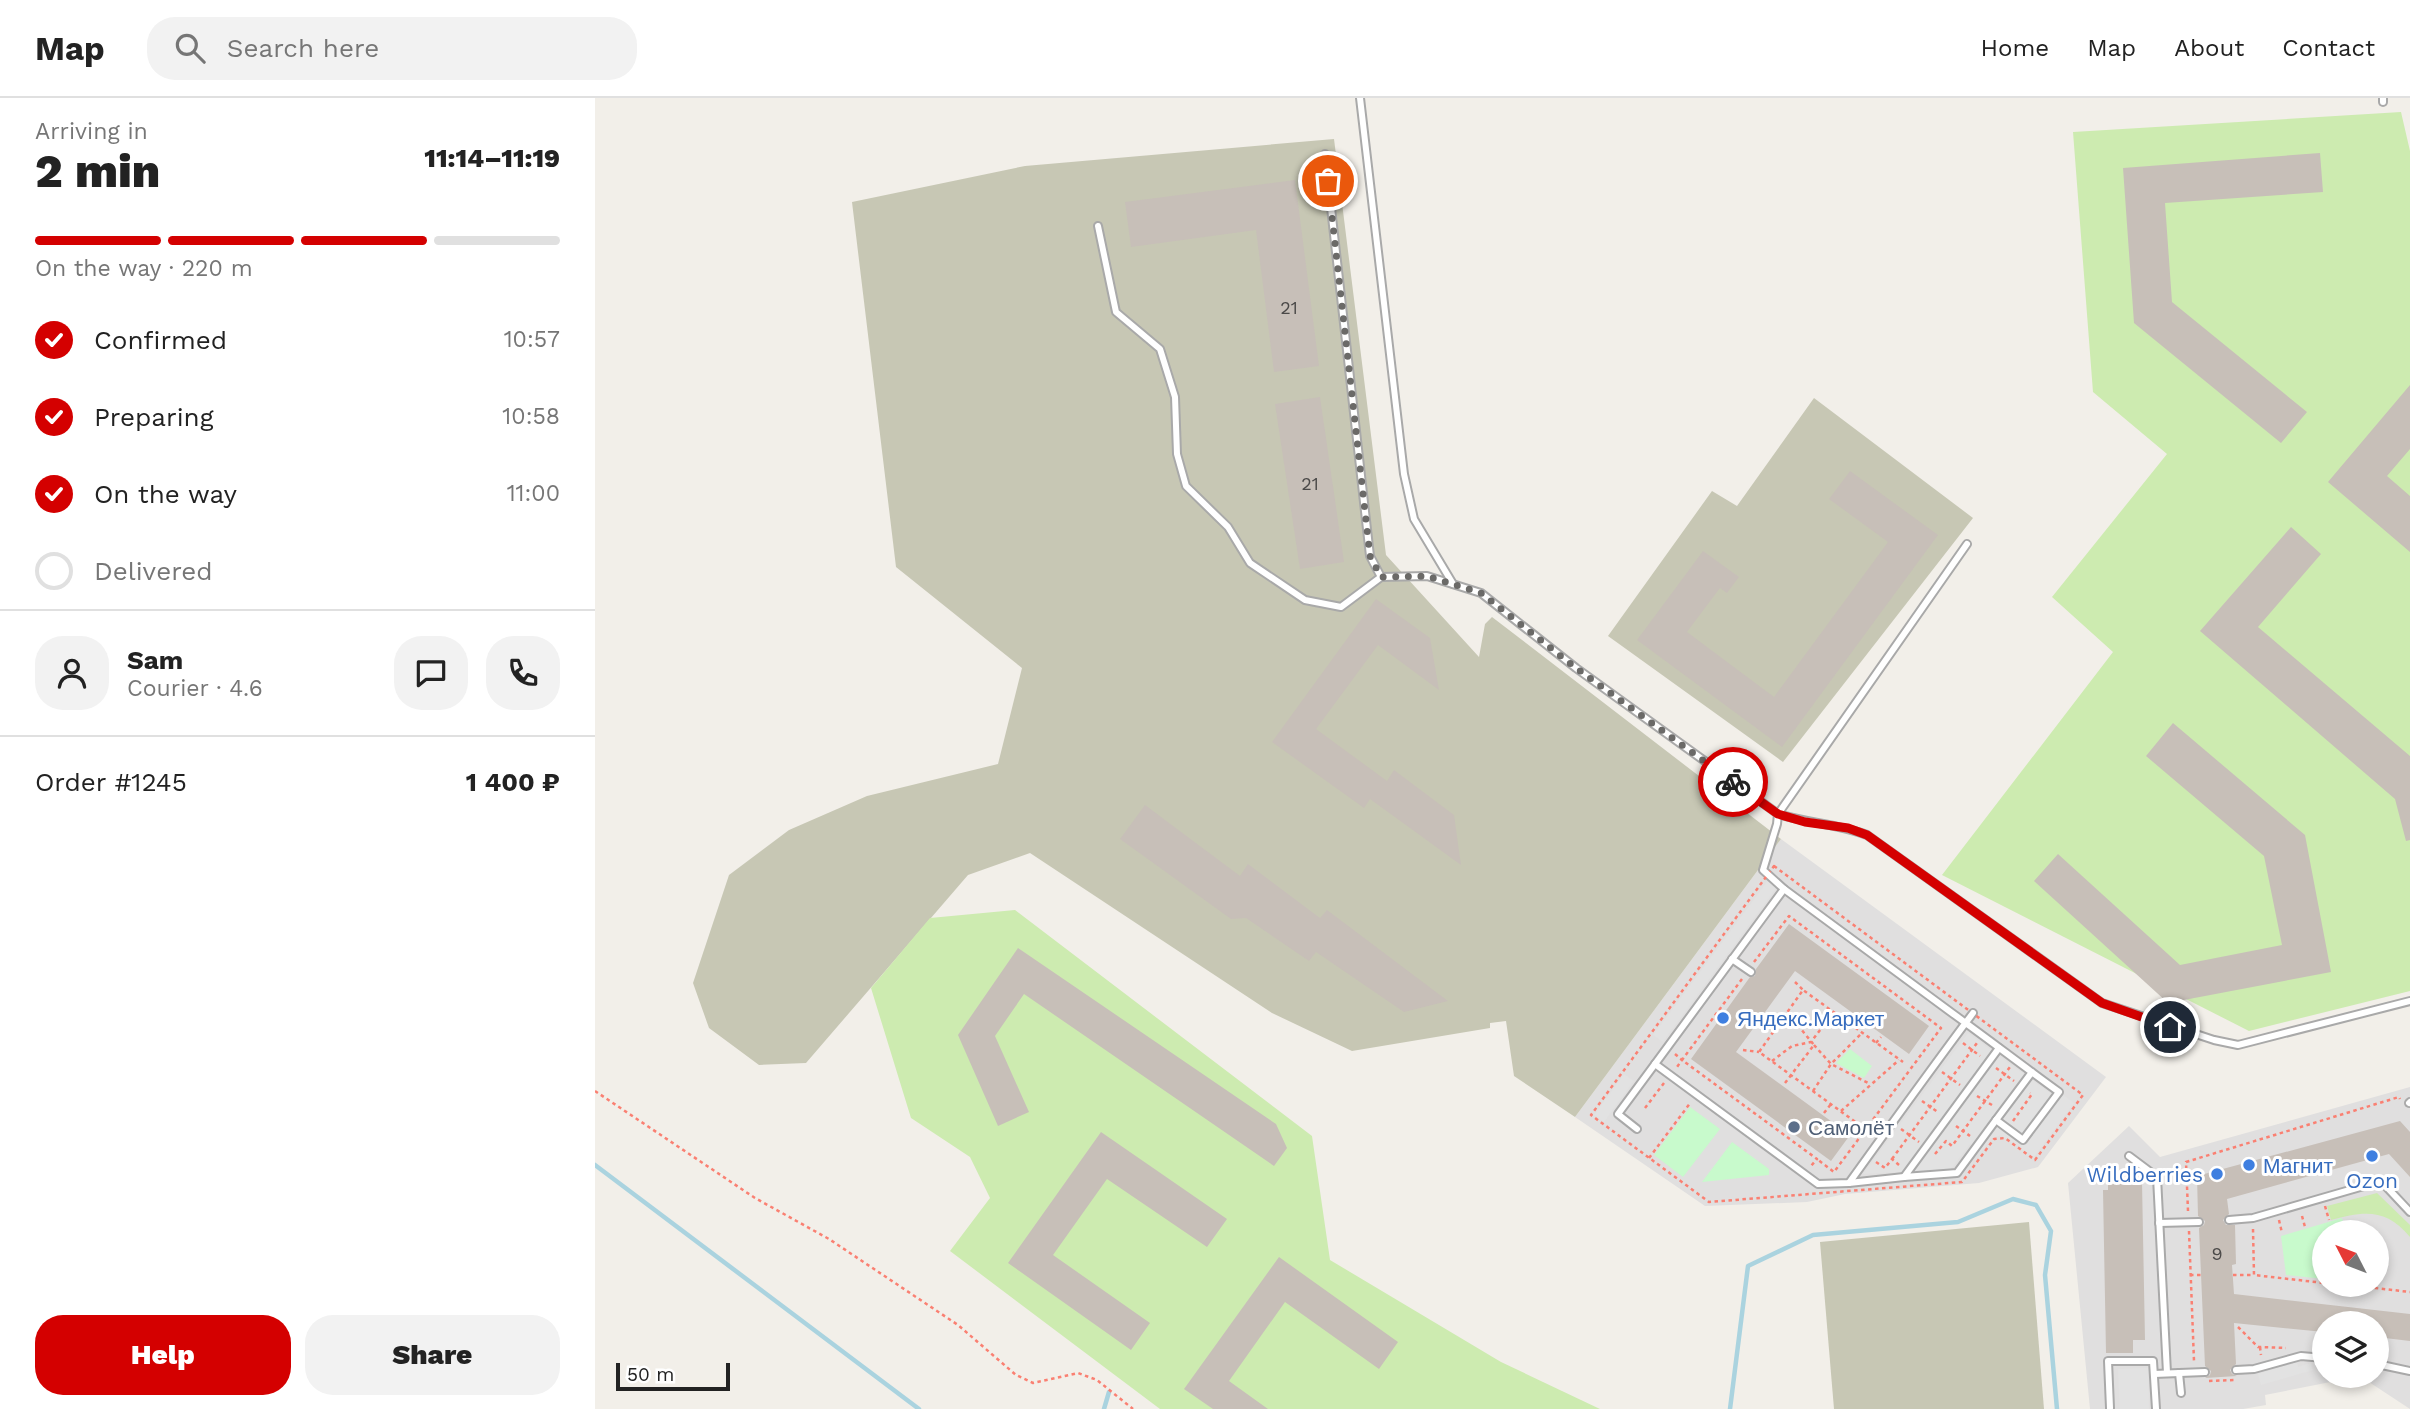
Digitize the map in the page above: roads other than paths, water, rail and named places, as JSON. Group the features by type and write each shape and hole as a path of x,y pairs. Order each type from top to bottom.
{"lane":[{"path":"1360,98 1404,474 1414,519 1453,584"},
{"path":"1325,154 1370,556 1381,577"},
{"path":"1098,226 1116,312 1160,349 1175,397 1177,454 1186,486 1228,527 1250,563 1305,600 1341,607 1381,577 1427,576 1481,593 1576,668 1778,814 1805,822 1848,828 1867,835 2102,1003 2214,1040 2238,1045 2410,1000"},
{"path":"1967,544 1778,814 1763,870 1784,889 2059,1092 2024,1140 1996,1120"},
{"path":"1637,1129 1618,1114 1784,889"},
{"path":"1733,959 1749,971"},
{"path":"1849,1183 1973,1013"},
{"path":"1906,1174 1999,1048"},
{"path":"1655,1064 1818,1184 1849,1183 1906,1174 1957,1173 2032,1072"},
{"path":"2129,1156 2157,1177 2167,1373"},
{"path":"2229,1220 2253,1218 2382,1181 2410,1212"},
{"path":"2159,1223 2199,1222"},
{"path":"2236,1370 2254,1369 2301,1356 2312,1357"},
{"path":"2110,1408 2108,1362 2153,1361 2156,1409"},
{"path":"2389,1367 2410,1371"},
{"path":"2154,1374 2205,1372"},
{"path":"2179,1373 2181,1394"}],"waterway":[{"path":"595,1165 919,1409"},
{"path":"1730,1409 1748,1266 1813,1235 1958,1222 2013,1199 2036,1205 2051,1231 2045,1275 2057,1409"},
{"path":"1104,1409 1109,1392"}],"place":[{"name":"Яндекс.Маркет","path":"1723,1018"},
{"name":"Самолёт","path":"1794,1127"},
{"name":"Ozon","path":"2372,1156"},
{"name":"Магнит","path":"2249,1165"},
{"name":"Wildberries","path":"2217,1174"}]}
